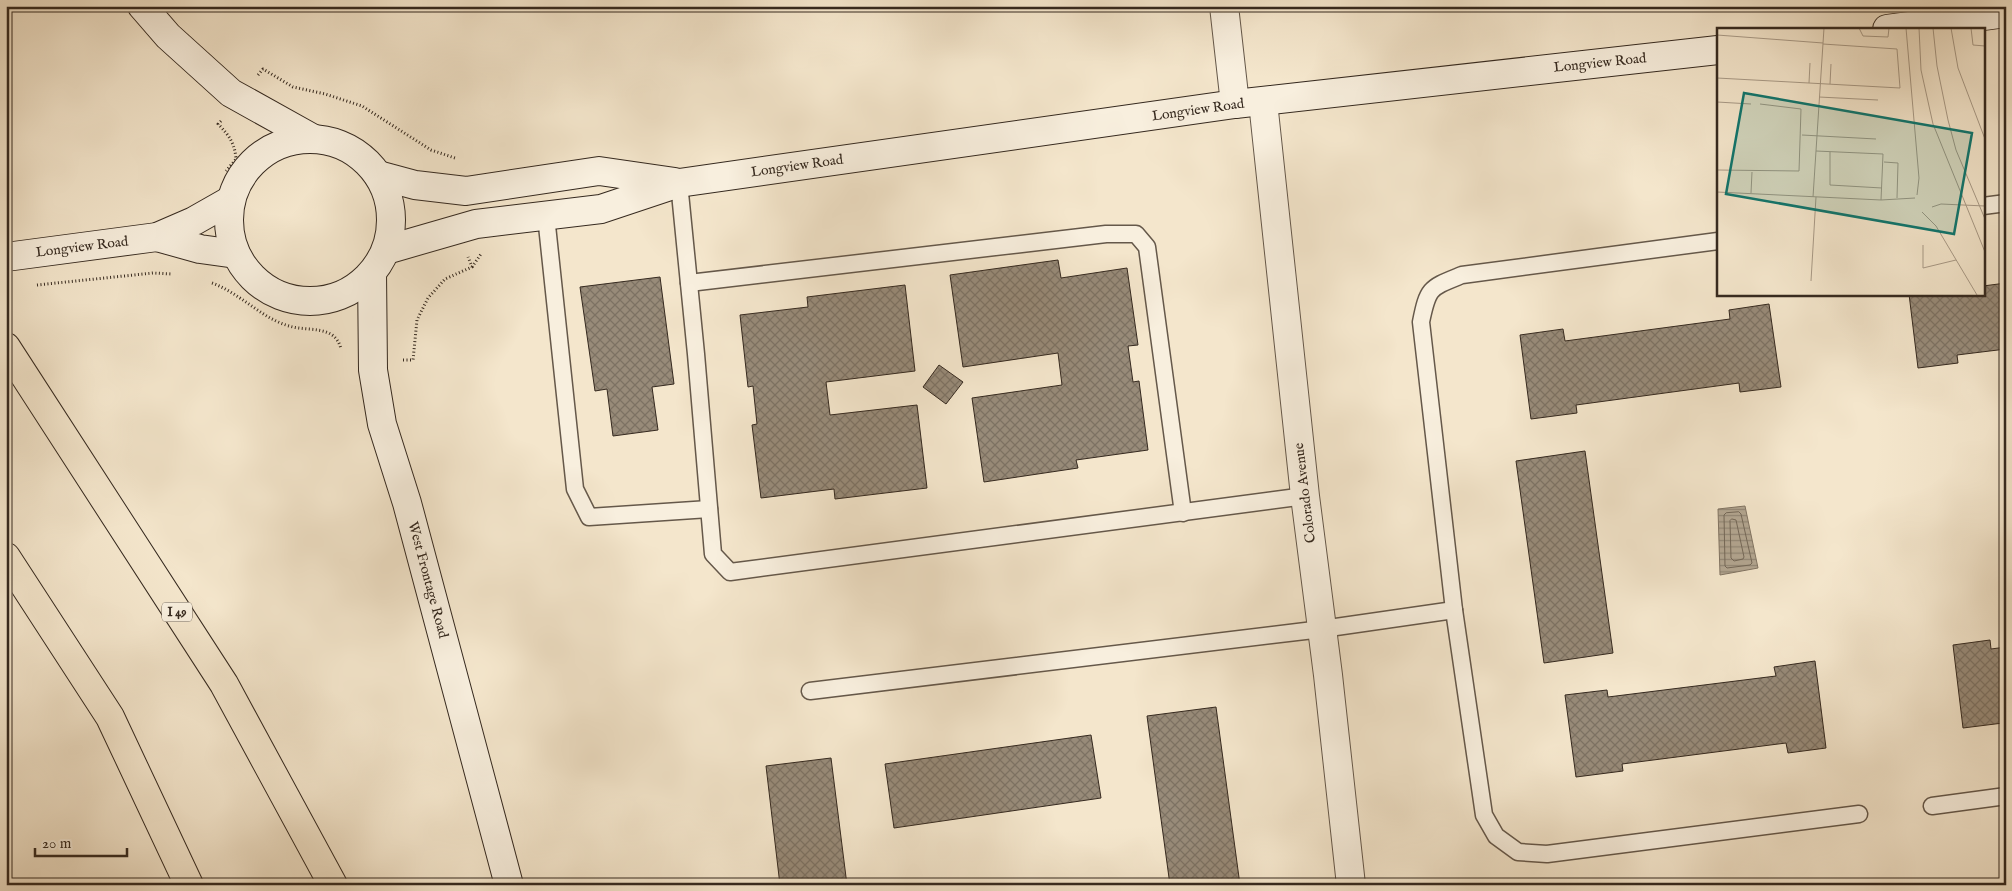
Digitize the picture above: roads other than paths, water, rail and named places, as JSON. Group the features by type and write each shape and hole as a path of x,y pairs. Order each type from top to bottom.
{"highway":[{"name":"I 49","path":"6,347 224,684 333,885"},
{"path":"6,557 110,717 190,885"}],"main road":[{"path":"142,6 168,36 231,93 312,138 337,143 360,156 378,175 389,199 392,225 386,250 372,273 352,289 328,300 300,301 274,293 251,277 236,254 229,227 231,200 242,175 261,155 286,142 312,138"},
{"path":"1224,6 1236,104"},
{"path":"1894,28 2006,13"},
{"name":"Longview Road","path":"386,250 476,224 601,209 679,182 1236,104 1717,50"},
{"name":"Colorado Avenue","path":"1263,102 1305,496 1351,885"},
{"name":"Longview Road","path":"378,175 415,185 466,191 599,172 679,182"},
{"name":"Longview Road","path":"6,256 157,237 194,221 231,200"},
{"name":"Longview Road","path":"157,237 200,249 236,254"},
{"name":"West Frontage Road","path":"372,273 373,361 382,424 407,503 509,885"}],"lane":[{"path":"679,182 713,554 730,572 1305,496"},
{"path":"1984,206 2006,203"},
{"path":"546,216 575,489 589,517 709,509"},
{"path":"689,283 1106,234 1136,234 1147,247 1184,512"},
{"path":"1717,241 1462,275 1433,287 1425,302 1421,322 1454,610 1484,815 1496,836 1518,852 1547,854 1858,814"},
{"path":"810,690 1322,629 1454,610"},
{"path":"1932,806 2006,796"}],"water":[{"path":"1745,506 1758,568 1720,575 1718,509"}]}
